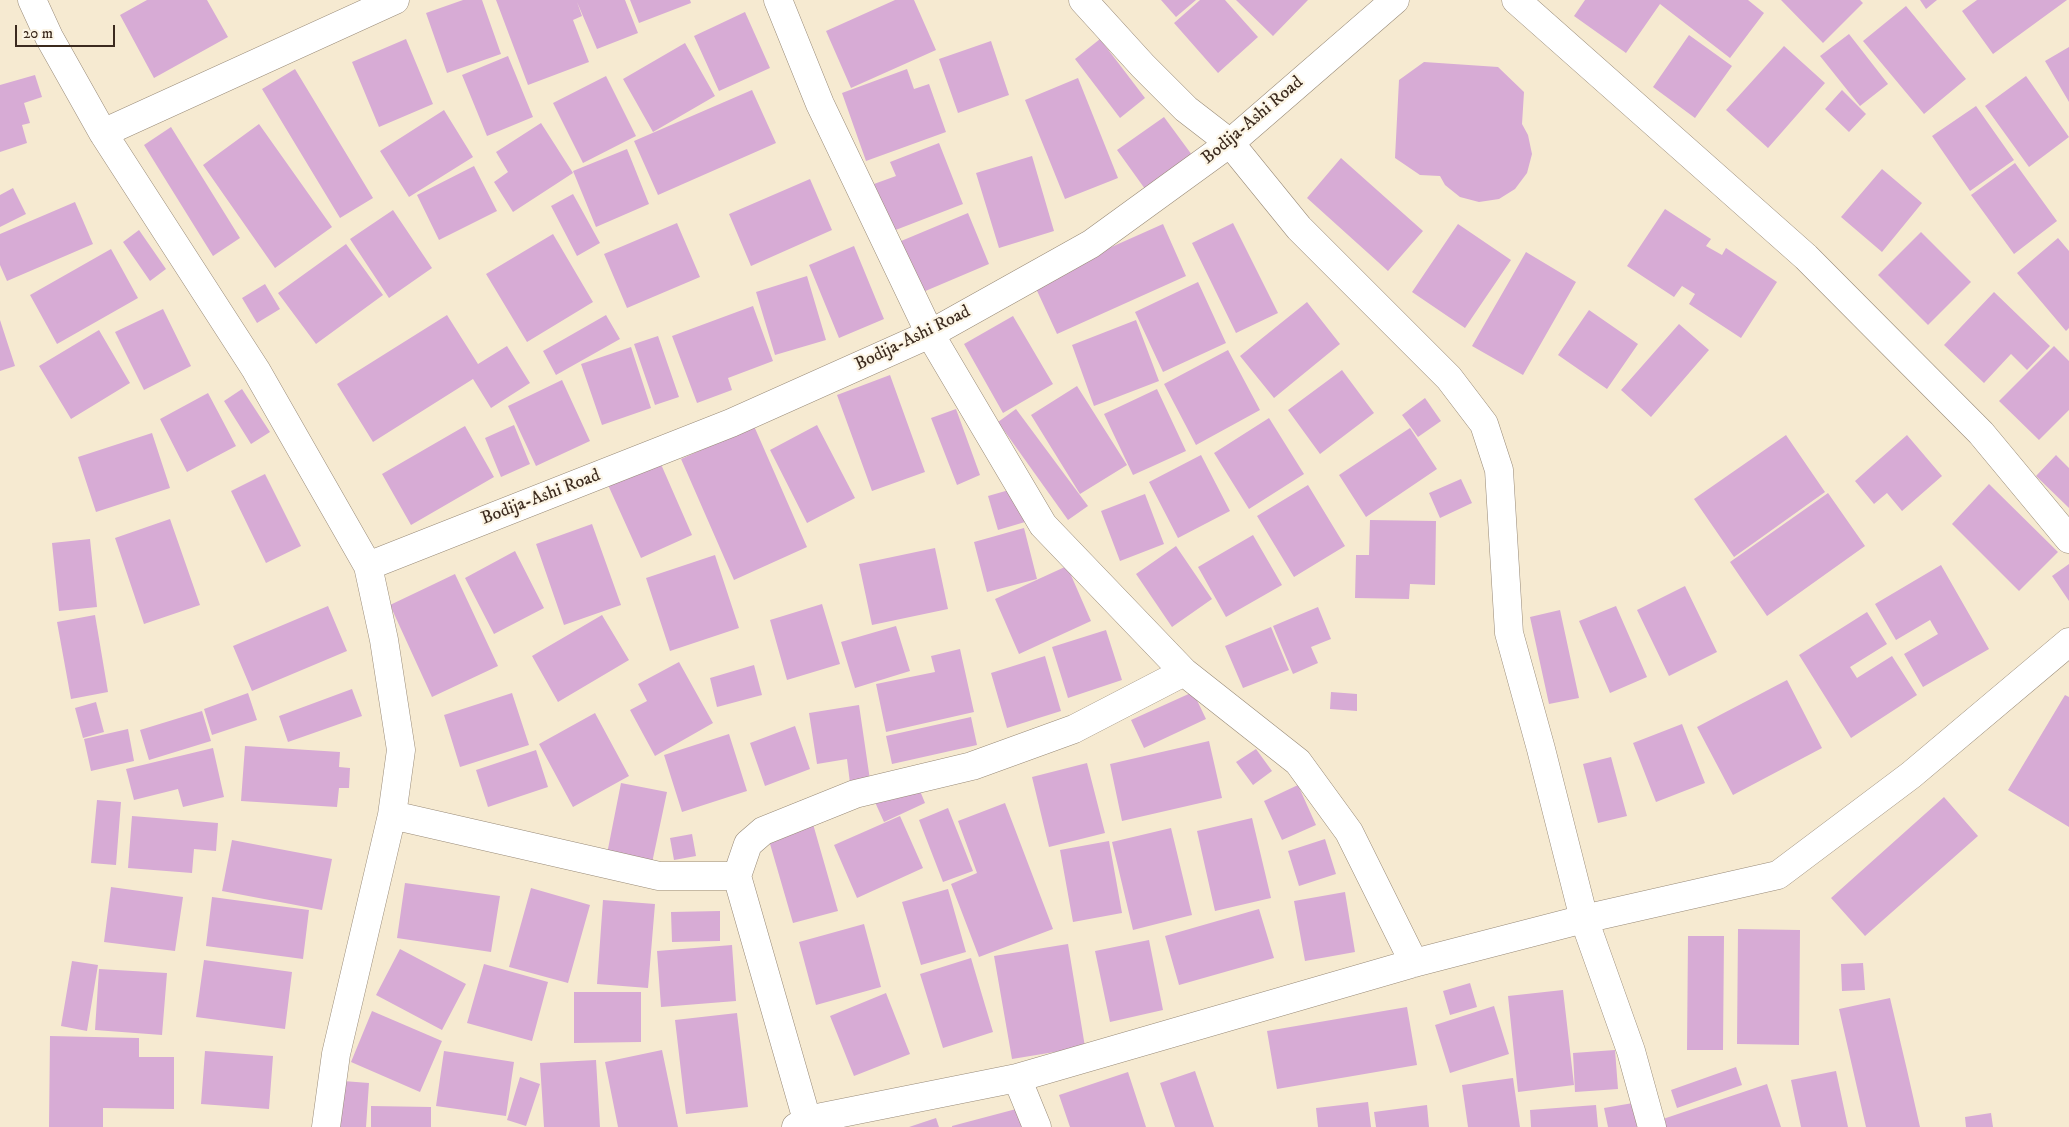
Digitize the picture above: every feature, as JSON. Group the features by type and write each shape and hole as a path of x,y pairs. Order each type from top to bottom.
{"street":[{"path":"32,0 48,37 103,133 256,370 368,566 384,640 401,750 392,816 336,1054 326,1127"},
{"path":"103,133 395,0"},
{"path":"778,0 820,104 930,334 1043,525 1184,672 1298,762 1349,832 1414,963"},
{"path":"1083,0 1143,66 1186,109 1230,143 1298,228 1449,378 1484,424 1499,470 1509,633 1541,748 1584,920 1631,1051 1652,1127"},
{"name":"Bodija-Ashi Road","path":"368,566 730,423 930,334 1091,244 1230,143 1395,0"},
{"path":"1516,0 1806,257 1981,433 2069,539"},
{"path":"1184,672 1074,729 972,766 855,794 763,831 748,844 737,876 802,1124 1017,1078 1414,963 1584,920 1778,876 1911,775 2069,642"},
{"path":"392,816 659,876 737,876"},
{"path":"1017,1078 1037,1127"}],"building":[{"path":"147,0 207,0 228,37 154,78 120,15"},
{"path":"463,0 482,0 501,54 447,73 426,13"},
{"path":"496,0 625,0 638,33 597,49 577,2 582,16 573,20 589,62 528,85"},
{"path":"630,0 690,0 691,3 639,23"},
{"path":"895,0 914,0 936,50 851,88 826,31"},
{"path":"1161,0 1196,0 1176,17"},
{"path":"1200,0 1225,0 1258,37 1218,73 1174,23"},
{"path":"1236,0 1308,0 1273,36"},
{"path":"1585,0 1748,0 1764,13 1730,58 1660,4 1626,53 1574,16"},
{"path":"1781,0 1860,0 1863,3 1823,43"},
{"path":"1920,0 1937,0 1926,9"},
{"path":"1977,0 2067,0 1993,54 1962,11"},
{"path":"1906,6 1966,79 1924,114 1863,41"},
{"path":"745,12 770,68 719,91 694,36"},
{"path":"1849,34 1888,84 1860,106 1820,56"},
{"path":"1689,35 1732,66 1695,118 1653,87"},
{"path":"406,39 433,104 379,127 352,62"},
{"path":"1100,39 1145,98 1120,118 1075,59"},
{"path":"991,41 1009,95 958,113 939,59"},
{"path":"685,43 715,96 653,132 623,79"},
{"path":"1784,46 1825,83 1768,148 1726,110"},
{"path":"2069,47 2069,102 2045,61"},
{"path":"508,56 533,117 487,136 462,75"},
{"path":"1424,62 1498,67 1524,92 1522,124 1528,135 1532,154 1527,173 1515,189 1499,199 1479,202 1460,197 1445,185 1440,176 1420,175 1395,158 1399,80"},
{"path":"295,69 373,198 340,218 262,89"},
{"path":"907,69 914,89 929,84 946,132 866,161 842,93"},
{"path":"35,75 42,97 24,103 30,123 22,125 27,143 0,152 0,85"},
{"path":"606,76 636,136 583,163 553,103"},
{"path":"2026,76 2069,137 2029,167 1985,106"},
{"path":"1078,78 1118,178 1065,199 1025,100"},
{"path":"752,90 776,143 658,195 634,141"},
{"path":"1842,90 1866,114 1849,132 1825,109"},
{"path":"1976,106 2014,160 1970,191 1932,136"},
{"path":"444,110 473,157 409,197 380,151"},
{"path":"1164,117 1192,155 1145,189 1117,150"},
{"path":"541,123 573,173 513,212 494,182 508,172 496,152"},
{"path":"259,124 332,227 275,268 203,165"},
{"path":"171,127 240,238 213,256 144,145"},
{"path":"939,143 963,204 893,231 874,184 896,176 890,162"},
{"path":"627,149 649,204 596,227 573,171"},
{"path":"1032,156 1054,231 999,248 976,173"},
{"path":"1341,158 1423,231 1388,271 1307,198"},
{"path":"2015,163 2057,221 2014,254 1971,195"},
{"path":"474,166 497,211 439,240 417,195"},
{"path":"1882,169 1922,203 1882,252 1841,217"},
{"path":"810,179 832,230 751,266 729,214"},
{"path":"13,188 26,214 0,227 0,195"},
{"path":"573,194 600,243 577,256 551,206"},
{"path":"75,202 93,244 7,281 0,265 0,234"},
{"path":"1665,209 1711,239 1706,246 1722,255 1726,248 1777,282 1741,338 1689,304 1695,294 1682,286 1674,297 1627,266"},
{"path":"393,210 432,268 389,298 350,239"},
{"path":"968,213 989,264 916,295 894,244"},
{"path":"677,223 700,277 627,308 604,254"},
{"path":"1233,223 1278,313 1236,333 1192,243"},
{"path":"1163,224 1186,276 1057,334 1033,282"},
{"path":"1458,224 1511,260 1465,328 1412,292"},
{"path":"139,230 166,269 150,281 123,242"},
{"path":"1921,232 1971,282 1928,325 1878,275"},
{"path":"553,234 593,302 527,342 486,274"},
{"path":"2058,238 2069,251 2069,328 2066,331 2017,273"},
{"path":"346,244 383,295 316,344 278,293"},
{"path":"854,246 884,319 839,338 809,265"},
{"path":"111,249 138,298 57,344 30,295"},
{"path":"1526,252 1576,282 1523,375 1472,346"},
{"path":"807,276 826,340 775,355 756,292"},
{"path":"1198,282 1226,343 1163,372 1135,312"},
{"path":"265,284 280,309 257,323 242,298"},
{"path":"1994,292 2050,346 2027,370 2011,354 1984,383 1944,345"},
{"path":"1307,302 1340,344 1274,398 1240,356"},
{"path":"753,306 773,361 728,378 732,390 697,403 672,336"},
{"path":"163,309 191,366 144,390 115,332"},
{"path":"1589,310 1638,344 1607,389 1558,355"},
{"path":"447,315 478,364 507,346 530,383 491,408 473,379 373,442 337,384"},
{"path":"606,315 620,339 556,375 543,351"},
{"path":"1013,316 1053,384 1003,413 964,344"},
{"path":"0,320 15,366 0,371"},
{"path":"1136,320 1159,381 1094,406 1072,345"},
{"path":"1679,324 1709,350 1651,417 1621,390"},
{"path":"99,330 130,383 71,419 39,366"},
{"path":"658,336 679,397 655,405 634,344"},
{"path":"2054,346 2069,361 2069,410 2039,440 1999,401"},
{"path":"631,347 651,408 602,425 581,364"},
{"path":"1228,350 1260,410 1196,445 1164,384"},
{"path":"1342,370 1374,413 1320,454 1288,410"},
{"path":"890,375 925,472 872,491 837,395"},
{"path":"562,380 590,441 536,466 508,406"},
{"path":"1077,386 1127,465 1080,494 1031,415"},
{"path":"242,389 270,432 251,444 224,401"},
{"path":"1157,389 1186,451 1133,475 1104,414"},
{"path":"208,393 236,446 187,472 160,419"},
{"path":"1425,398 1441,421 1418,437 1402,415"},
{"path":"956,409 980,475 957,485 931,418"},
{"path":"1016,409 1088,506 1068,520 998,422"},
{"path":"1269,418 1304,474 1249,509 1214,453"},
{"path":"514,425 530,464 501,477 485,438"},
{"path":"817,425 855,498 807,523 770,450"},
{"path":"465,426 494,477 411,525 382,474"},
{"path":"754,426 807,547 734,580 681,459"},
{"path":"1410,428 1437,469 1366,517 1339,475"},
{"path":"152,433 170,488 96,512 78,457"},
{"path":"1786,435 1825,492 1734,557 1694,499"},
{"path":"1907,435 1942,476 1902,511 1887,493 1874,504 1855,481"},
{"path":"1201,455 1230,511 1178,538 1149,482"},
{"path":"2056,455 2069,468 2069,508 2036,476"},
{"path":"660,462 692,535 641,558 608,485"},
{"path":"265,474 301,546 266,563 231,491"},
{"path":"1461,479 1472,503 1440,518 1429,493"},
{"path":"1989,484 2058,552 2019,591 1952,524"},
{"path":"1308,485 1345,546 1294,577 1257,516"},
{"path":"1016,488 1025,522 998,530 988,496"},
{"path":"1828,493 1865,546 1767,616 1730,562"},
{"path":"1145,494 1164,544 1120,561 1101,511"},
{"path":"170,519 200,605 144,624 115,538"},
{"path":"1370,520 1436,521 1435,585 1410,584 1409,599 1355,598 1356,555 1369,555"},
{"path":"592,524 621,605 564,625 536,544"},
{"path":"1024,528 1037,579 987,592 974,542"},
{"path":"1253,535 1282,585 1226,617 1198,567"},
{"path":"90,539 97,607 59,611 52,543"},
{"path":"1176,546 1212,599 1172,627 1136,574"},
{"path":"935,548 948,609 872,625 859,564"},
{"path":"515,551 544,608 494,634 465,578"},
{"path":"715,555 739,628 670,651 646,578"},
{"path":"2069,564 2069,601 2052,576"},
{"path":"1941,565 1989,649 1923,687 1904,654 1938,634 1930,620 1896,640 1875,604"},
{"path":"1067,566 1091,621 1019,654 995,599"},
{"path":"455,574 498,666 432,697 390,605"},
{"path":"1685,586 1717,652 1669,676 1637,610"},
{"path":"822,604 840,664 787,680 770,620"},
{"path":"328,606 347,651 252,691 233,646"},
{"path":"1616,606 1647,677 1610,693 1579,621"},
{"path":"1318,607 1331,639 1311,647 1318,663 1293,674 1273,626"},
{"path":"1560,610 1579,698 1549,704 1530,617"},
{"path":"1867,612 1887,644 1850,667 1857,678 1892,656 1917,695 1851,738 1799,655"},
{"path":"95,615 108,692 71,699 57,622"},
{"path":"602,615 629,660 558,702 532,656"},
{"path":"896,626 910,671 855,688 841,642"},
{"path":"1271,627 1289,670 1243,688 1225,646"},
{"path":"1106,630 1122,680 1068,698 1052,647"},
{"path":"960,649 974,712 886,732 876,684 935,672 931,656"},
{"path":"1045,656 1061,711 1007,728 991,673"},
{"path":"679,662 713,723 655,756 630,710 647,701 638,684"},
{"path":"754,665 762,695 717,707 710,678"},
{"path":"1787,680 1822,748 1733,795 1697,727"},
{"path":"352,689 362,716 288,742 279,716"},
{"path":"1193,692 1206,719 1144,748 1131,720"},
{"path":"1331,692 1357,694 1357,711 1330,709"},
{"path":"248,693 257,720 212,735 204,709"},
{"path":"512,693 529,745 460,767 444,715"},
{"path":"2065,695 2069,697 2069,827 2008,790"},
{"path":"96,702 104,732 83,738 75,708"},
{"path":"859,705 870,780 850,783 847,759 817,764 809,713"},
{"path":"202,711 211,741 149,760 140,730"},
{"path":"595,713 629,776 573,807 539,744"},
{"path":"971,717 977,745 892,764 886,736"},
{"path":"1682,724 1705,783 1656,802 1633,743"},
{"path":"795,726 810,769 765,786 750,743"},
{"path":"128,729 134,761 91,771 84,739"},
{"path":"729,734 747,791 682,812 664,755"},
{"path":"1209,741 1222,798 1122,821 1110,764"},
{"path":"245,746 340,752 339,767 350,768 349,788 339,788 337,807 241,801"},
{"path":"213,748 224,797 183,807 178,789 134,800 126,769"},
{"path":"1256,749 1272,771 1253,785 1236,762"},
{"path":"536,750 548,787 488,807 476,770"},
{"path":"1611,757 1627,816 1598,823 1583,764"},
{"path":"1087,763 1105,833 1049,847 1032,777"},
{"path":"916,781 925,803 884,822 874,800"},
{"path":"621,783 667,792 652,863 607,854"},
{"path":"1298,785 1316,825 1282,840 1264,801"},
{"path":"1944,797 1978,836 1865,936 1831,898"},
{"path":"97,800 121,802 116,865 91,863"},
{"path":"1005,803 1053,929 979,957 951,884 977,873 958,821"},
{"path":"948,808 973,871 943,882 919,820"},
{"path":"132,816 218,823 216,851 194,849 192,873 128,868"},
{"path":"900,816 923,868 857,898 834,845"},
{"path":"1252,818 1271,898 1215,911 1197,831"},
{"path":"813,824 838,911 793,923 768,837"},
{"path":"1171,828 1192,915 1133,930 1112,842"},
{"path":"692,834 696,856 674,860 670,838"},
{"path":"1325,839 1336,874 1299,886 1288,851"},
{"path":"232,840 332,859 322,910 222,891"},
{"path":"1109,841 1122,913 1073,922 1060,850"},
{"path":"405,883 500,896 491,952 397,938"},
{"path":"111,887 183,897 175,951 104,942"},
{"path":"531,888 590,905 568,983 509,967"},
{"path":"948,889 966,952 921,965 902,902"},
{"path":"1345,892 1355,952 1305,961 1294,901"},
{"path":"212,897 309,910 303,959 206,946"},
{"path":"603,900 655,904 648,988 597,984"},
{"path":"1259,909 1274,958 1179,985 1165,936"},
{"path":"720,911 720,941 672,942 671,912"},
{"path":"864,924 881,987 816,1005 799,942"},
{"path":"1738,929 1800,930 1799,1045 1737,1044"},
{"path":"1688,936 1724,936 1723,1050 1687,1050"},
{"path":"1149,940 1163,1010 1110,1022 1095,951"},
{"path":"1068,944 1085,1047 1012,1059 994,956"},
{"path":"732,945 736,1001 661,1007 657,951"},
{"path":"400,949 466,984 442,1030 376,995"},
{"path":"971,958 993,1032 943,1048 920,974"},
{"path":"204,960 292,972 285,1029 196,1017"},
{"path":"72,961 98,965 87,1031 61,1026"},
{"path":"1863,963 1865,990 1842,991 1841,964"},
{"path":"484,964 548,982 532,1041 467,1023"},
{"path":"99,969 167,973 162,1035 95,1030"},
{"path":"1470,983 1477,1007 1450,1015 1443,991"},
{"path":"1563,990 1574,1085 1518,1092 1508,996"},
{"path":"574,992 641,992 641,1042 574,1043"},
{"path":"886,993 910,1054 854,1076 830,1016"},
{"path":"1890,998 1920,1127 1866,1127 1839,1009"},
{"path":"1494,1006 1509,1054 1450,1073 1435,1025"},
{"path":"1407,1007 1417,1065 1277,1089 1267,1031"},
{"path":"372,1011 442,1041 420,1092 351,1062"},
{"path":"737,1013 748,1107 686,1114 675,1020"},
{"path":"50,1036 139,1038 139,1057 174,1057 174,1109 103,1108 103,1127 49,1127"},
{"path":"662,1050 678,1127 618,1127 605,1062"},
{"path":"1615,1050 1618,1089 1575,1092 1573,1053"},
{"path":"205,1051 273,1056 269,1109 201,1104"},
{"path":"444,1051 514,1062 506,1116 436,1106"},
{"path":"596,1060 600,1127 544,1127 540,1063"},
{"path":"1736,1067 1742,1085 1677,1108 1671,1090"},
{"path":"1195,1071 1214,1127 1175,1127 1160,1083"},
{"path":"1836,1071 1848,1127 1801,1127 1791,1080"},
{"path":"1128,1072 1146,1127 1070,1127 1059,1095"},
{"path":"520,1077 540,1084 526,1126 507,1120"},
{"path":"1513,1078 1520,1127 1468,1127 1462,1085"},
{"path":"343,1081 369,1083 366,1127 340,1127"},
{"path":"1767,1084 1781,1127 1665,1127 1663,1119"},
{"path":"1368,1102 1371,1127 1318,1127 1316,1108"},
{"path":"1633,1103 1637,1127 1608,1127 1604,1108"},
{"path":"1427,1105 1429,1127 1376,1127 1374,1112"},
{"path":"1596,1105 1598,1127 1531,1127 1530,1110"},
{"path":"371,1106 431,1107 431,1127 371,1127"},
{"path":"1020,1108 1025,1127 952,1127 952,1126"},
{"path":"1991,1113 1993,1127 1966,1127 1965,1117"},
{"path":"936,1118 939,1127 909,1127"}]}
